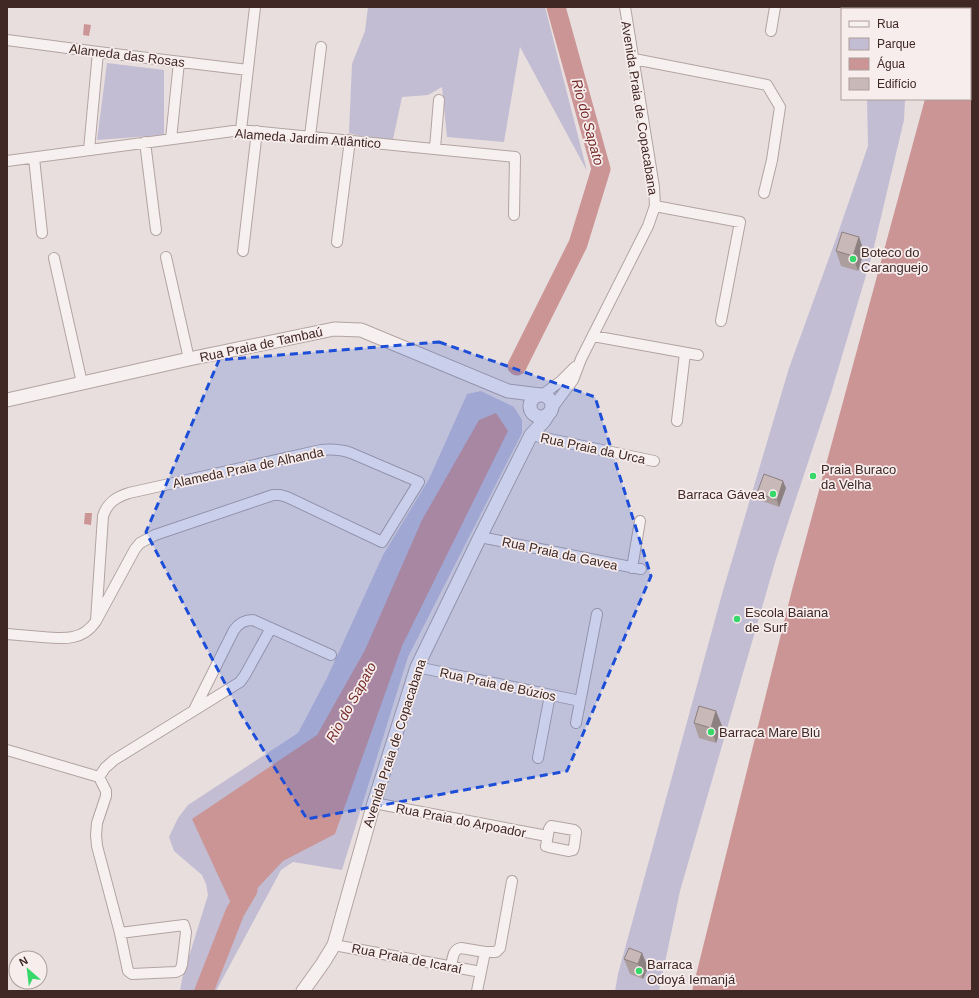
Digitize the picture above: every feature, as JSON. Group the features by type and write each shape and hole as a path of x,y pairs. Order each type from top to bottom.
{"street":[{"path":"241,130 255,7"},
{"name":"Avenida Praia de Copacabana","path":"303,991 334,945 374,803 417,667 480,537 532,435 567,389 635,254 648,226 655,206 649,154 624,7"},
{"path":"771,31 775,7"},
{"name":"Alameda das Rosas","path":"7,40 248,70"},
{"path":"310,136 321,47"},
{"path":"89,150 98,52"},
{"path":"634,59 767,85 780,107 772,160 764,193"},
{"path":"171,139 179,62"},
{"path":"435,148 438,100"},
{"name":"Alameda Jardim Atlântico","path":"7,161 241,130 435,148 515,157 514,215"},
{"path":"242,251 257,131"},
{"path":"337,242 350,140"},
{"path":"145,142 156,230"},
{"path":"34,158 42,233"},
{"path":"655,206 740,222 721,321"},
{"path":"166,257 189,359"},
{"path":"54,258 82,383"},
{"name":"Rua Praia de Tambaú","path":"7,400 189,359 334,329 362,330 508,391 541,395"},
{"path":"593,336 698,355"},
{"path":"677,421 685,353"},
{"name":"Avenida Praia de Copacabana","path":"541,395 565,378 581,360"},
{"name":"Rua Praia de Tambaú","path":"508,391 530,410"},
{"path":"541,395 548,398 551,408 550,412 539,417 533,414 530,410 531,401 534,397 541,395"},
{"name":"Avenida Praia de Copacabana","path":"530,410 532,418 532,435"},
{"name":"Rua Praia da Urca","path":"532,435 654,461"},
{"name":"Alameda Praia de Alhanda","path":"7,634 63,639 73,638 83,633 91,628 96,621 135,549 140,543 147,538 273,495 287,497 382,542 419,482 351,453 332,449 306,453 129,492 119,496 106,508 103,516 96,621"},
{"name":"Rua Praia da Gavea","path":"480,537 636,569 640,521"},
{"path":"576,723 596,614"},
{"path":"194,711 234,630 237,625 243,621 253,620 331,655"},
{"path":"99,777 105,768 114,760 243,680 271,628"},
{"name":"Rua Praia de Búzios","path":"417,667 580,701"},
{"path":"538,758 550,694"},
{"path":"7,750 99,777 106,791 106,796 97,823 97,846 120,933 128,971 129,973 176,972 180,970 182,966 186,932 184,926 120,933"},
{"name":"Rua Praia do Arpoador","path":"374,803 547,836"},
{"path":"451,966 454,953 458,948 496,952 500,948 512,881"},
{"name":"Rua Praia de Icaraí","path":"334,945 481,972"},
{"path":"477,991 485,952"}],"highlighted area":[{"path":"439,342 595,397 651,576 567,771 307,819 242,716 146,532 219,360"}],"green space":[{"path":"368,7 545,7 587,171 520,47 504,142 447,137 442,87 428,95 402,97 392,144 349,133 352,64 365,31"},
{"path":"859,7 905,7 905,8"},
{"path":"107,63 164,70 164,135 97,140"},
{"path":"867,100 905,100 904,120 872,255 831,393 776,559 680,891 659,991 615,991 618,974 722,594 789,368 868,146"},
{"path":"481,391 514,407 522,420 522,433 408,657 342,870 293,862 281,870 216,991 180,991 182,979 208,895 206,884 202,875 174,851 169,837 178,818 188,805 298,733 327,678 383,555 429,479 467,394"}],"water":[{"path":"972,7 972,991 692,991 792,590 925,100 971,100 971,8 929,8"},
{"path":"84,24 91,25 89,36 83,35"},
{"path":"496,413 508,431 402,646 335,834 283,861 235,912 192,819 317,735 365,650 422,520 479,420"},
{"path":"85,513 92,513 91,525 84,524"}],"building":[{"path":"842,232 859,237 853,256 836,251"},
{"path":"764,474 783,481 777,500 757,493"},
{"path":"699,706 716,711 711,728 694,723"},
{"path":"629,948 642,953 638,964 624,959"}],"waterway":[{"name":"Rio do Sapato","path":"517,366 578,244 601,169 556,7"},
{"name":"Rio do Sapato","path":"204,991 235,912 248,890"}],"place":[{"name":"Boteco do Caranguejo","path":"853,259"},
{"name":"Praia Buraco da Velha","path":"813,476"},
{"name":"Barraca Gávea","path":"773,494"},
{"name":"Escola Baiana de Surf","path":"737,619"},
{"name":"Barraca Mare Blú","path":"711,732"},
{"name":"Barraca Odoyá Iemanjá","path":"639,971"}]}
